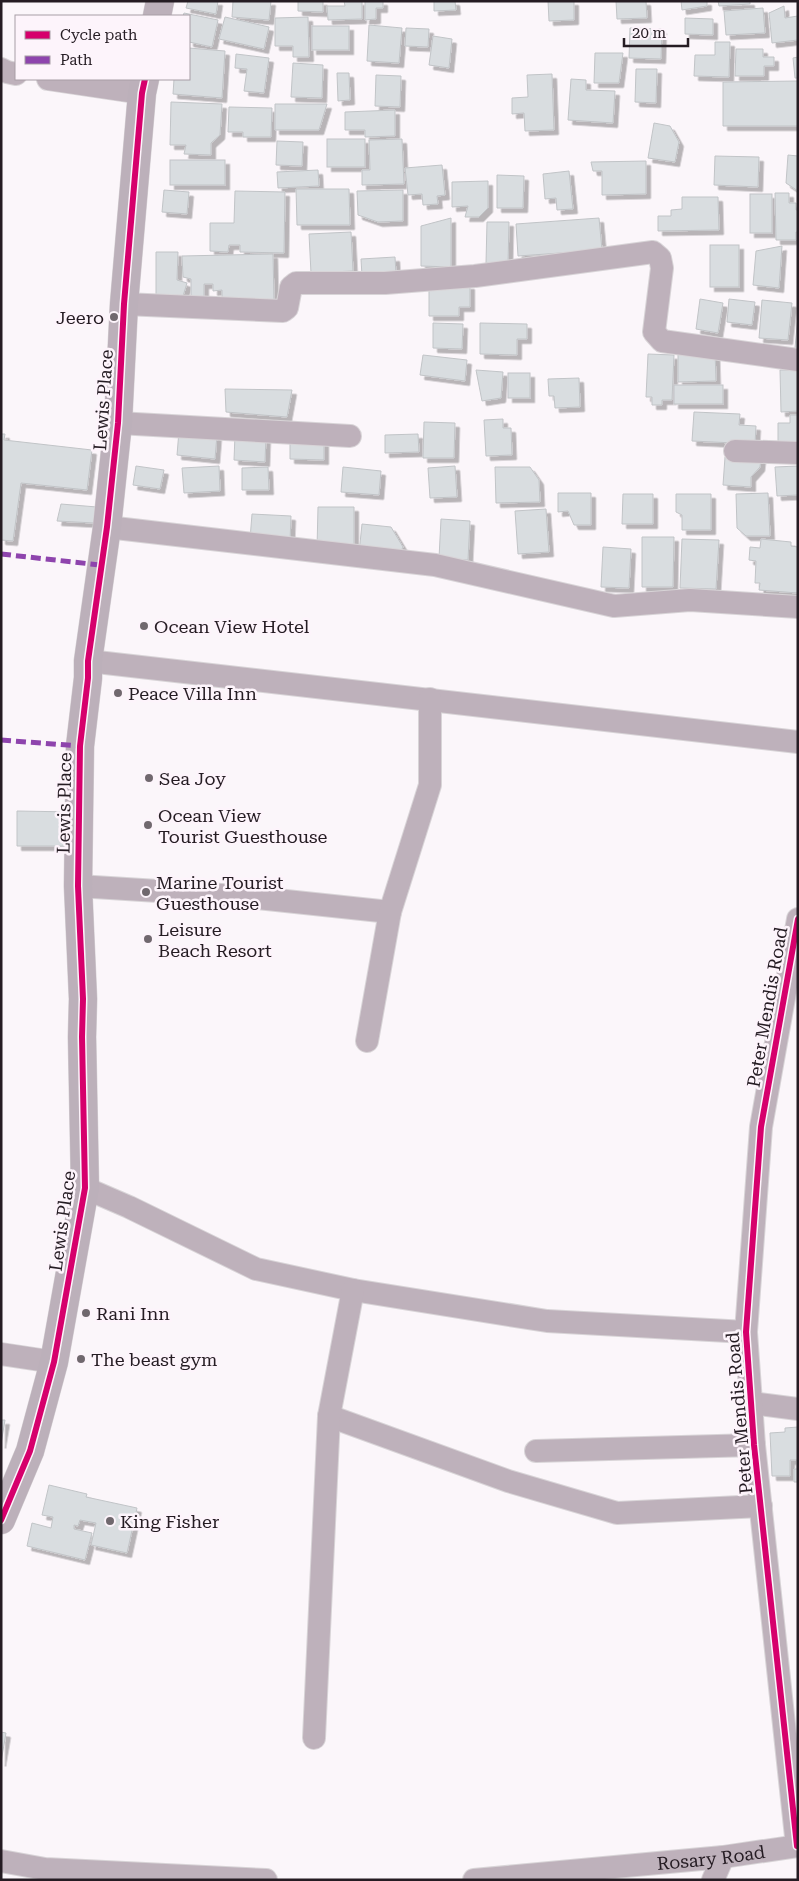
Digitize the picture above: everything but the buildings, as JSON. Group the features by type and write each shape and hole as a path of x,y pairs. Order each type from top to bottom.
{"street":[{"path":"157,15 160,1"},
{"path":"1,69 15,74"},
{"path":"62,80 144,86"},
{"name":"Lewis Place","path":"1,1520 30,1452 54,1362 86,1188 82,1037 83,999 78,886 80,746 88,678 88,661 107,527 118,423 124,304 144,86"},
{"path":"124,304 283,311 287,308 291,287 296,283 385,283 476,276 653,252 660,258 662,268 654,332 662,341 798,360"},
{"path":"118,423 350,436"},
{"path":"735,451 798,454"},
{"path":"107,527 435,565 614,606 690,600 798,607"},
{"path":"88,661 798,742"},
{"path":"367,1041 390,912 430,785 430,699"},
{"path":"78,886 238,896 390,912"},
{"name":"Peter Mendis Road","path":"797,1846 754,1445 746,1332 761,1127 798,919"},
{"path":"86,1188 256,1269 353,1290 547,1321 746,1332"},
{"path":"314,1738 329,1416 353,1290"},
{"path":"1,1354 54,1362"},
{"path":"751,1402 798,1409"},
{"path":"329,1416 508,1481 617,1513 762,1506"},
{"path":"536,1452 754,1445"},
{"name":"Rosary Road","path":"474,1880 723,1857 797,1846"},
{"path":"713,1880 723,1857"},
{"path":"1,1861 45,1869 266,1880"}],"marked path":[{"path":"1,554 100,565"},
{"path":"1,740 80,746"}],"cycle path":[{"path":"1,1520 30,1451 54,1362 85,1188 83,999 78,886 80,746 88,678 88,661 107,527 118,423 124,304 142,93 145,80"},
{"path":"797,1846 754,1445 746,1332 761,1127 798,919"}],"place":[{"name":"Jeero","path":"114,317"},
{"name":"Ocean View Hotel","path":"144,626"},
{"name":"Peace Villa Inn","path":"118,693"},
{"name":"Sea Joy","path":"149,778"},
{"name":"Ocean View Tourist Guesthouse","path":"148,825"},
{"name":"Marine Tourist Guesthouse","path":"146,892"},
{"name":"Leisure Beach Resort","path":"148,939"},
{"name":"Rani Inn","path":"86,1313"},
{"name":"The beast gym","path":"81,1359"},
{"name":"King Fisher","path":"110,1521"}]}
